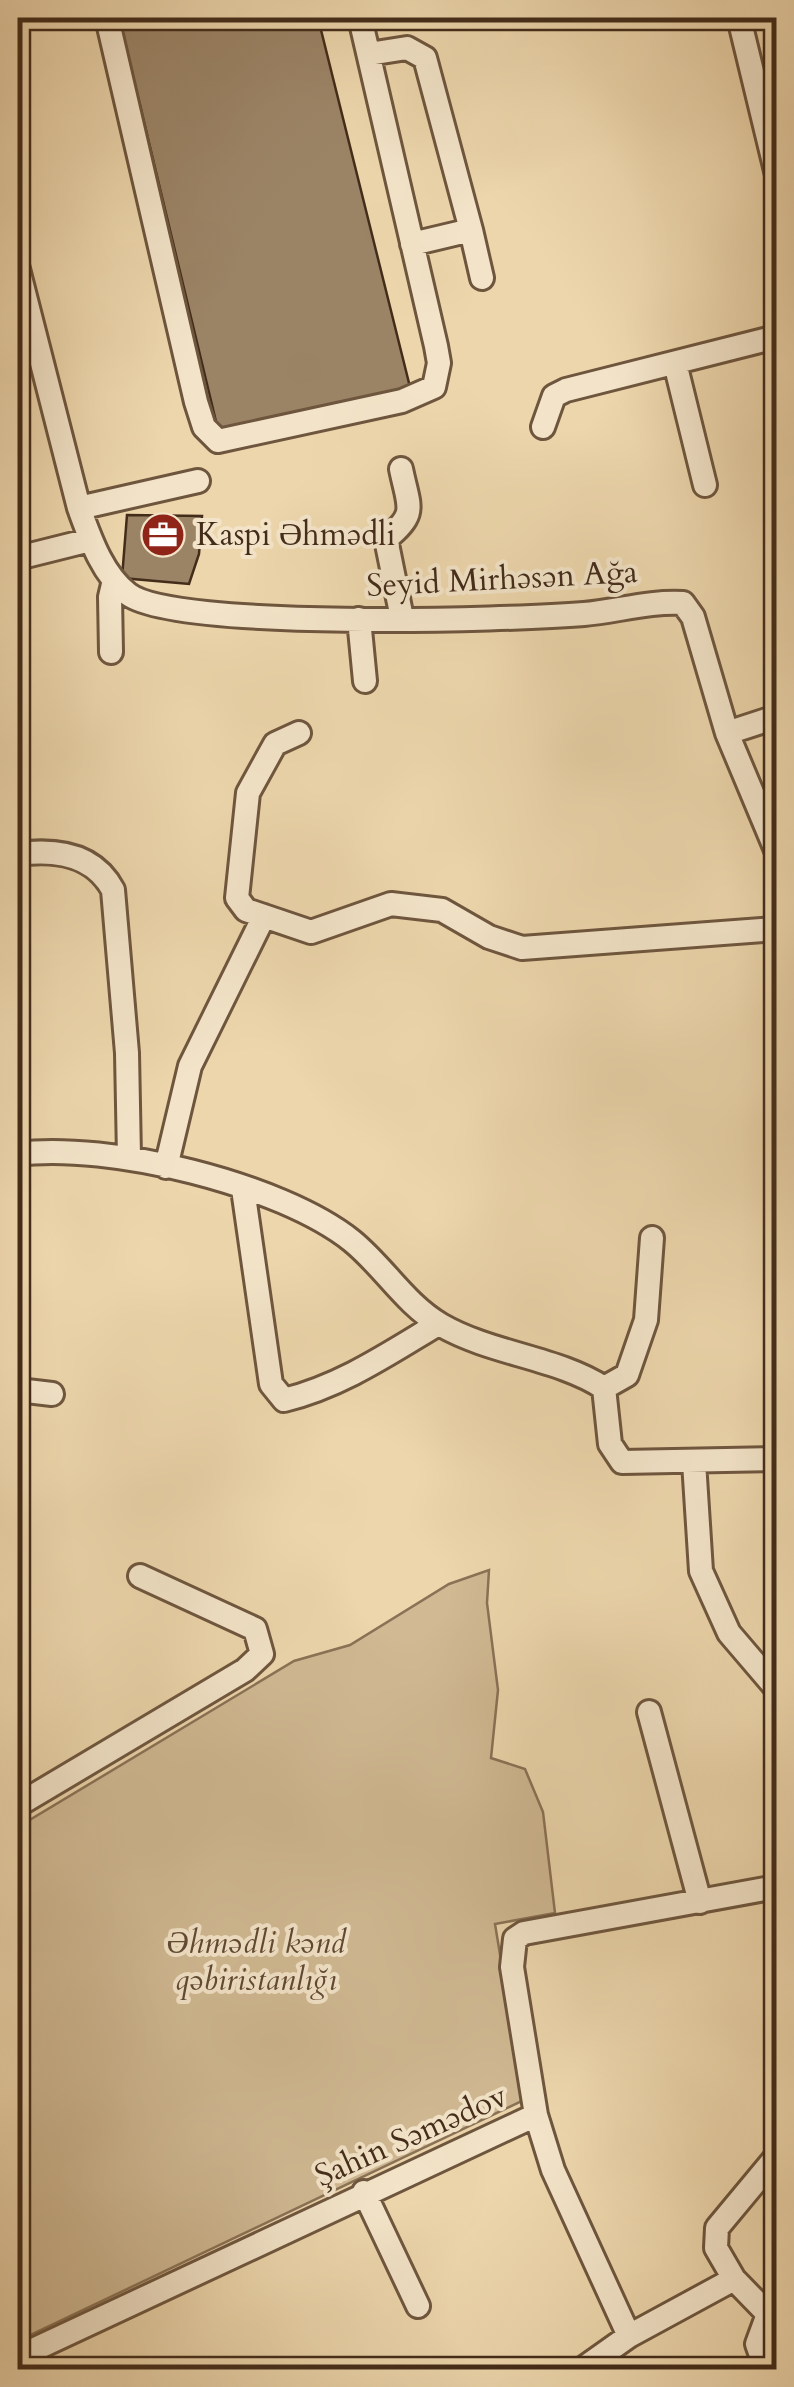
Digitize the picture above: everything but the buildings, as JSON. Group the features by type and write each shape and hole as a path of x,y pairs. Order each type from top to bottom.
{"street":[{"path":"106,18 196,402 211,438 218,441 384,405 434,386 439,363 360,18"},
{"path":"738,18 776,171"},
{"path":"369,54 407,48 426,58 482,278"},
{"path":"412,244 471,230"},
{"name":"Seyid Mirhəsən Ağa","path":"18,269 90,540 114,580 129,596 169,610 359,619 586,614 683,604 693,617 727,733 776,850"},
{"path":"543,427 554,396 566,390 776,337"},
{"path":"675,362 704,485"},
{"path":"402,469 410,514 406,524 386,540 402,618"},
{"path":"80,508 198,482"},
{"path":"18,558 90,540"},
{"path":"110,652 110,597 114,580"},
{"path":"359,619 365,681"},
{"path":"727,733 776,718"},
{"path":"299,733 275,744 248,793 237,898 240,906 264,916 311,932 372,908 424,905 522,948 776,930"},
{"path":"18,854 44,851 84,860 102,869 114,890 128,1053 128,1157"},
{"path":"166,1166 190,1066 264,916"},
{"path":"18,1154 46,1150 128,1157 242,1189 315,1217 354,1242 398,1290 438,1324 486,1347 593,1380 604,1388 610,1444 622,1462 776,1459"},
{"path":"242,1189 271,1384 276,1395 284,1400 312,1393 351,1376 438,1324"},
{"path":"604,1388 626,1375 646,1320 652,1238"},
{"path":"18,1390 52,1394"},
{"path":"694,1462 701,1571 729,1633 776,1688"},
{"path":"18,1805 245,1670 262,1654 255,1629 140,1576"},
{"path":"649,1712 700,1902"},
{"name":"Şahin Səmədov","path":"18,2356 536,2115 512,1967 514,1939 524,1933 776,1887"},
{"path":"536,2115 553,2170 629,2336"},
{"path":"766,2370 757,2344 772,2313 734,2278 716,2248 718,2228 776,2157"},
{"path":"364,2192 418,2306"},
{"path":"582,2370 629,2336 734,2278"}],"green space":[{"name":"Əhmədli kənd qəbiristanlığı","path":"489,1570 487,1603 498,1690 491,1758 525,1769 543,1812 555,1913 495,1924 524,2100 18,2341 18,1827 294,1661 350,1645 449,1584"}],"place":[{"name":"Kaspi Əhmədli","path":"163,535"}]}
